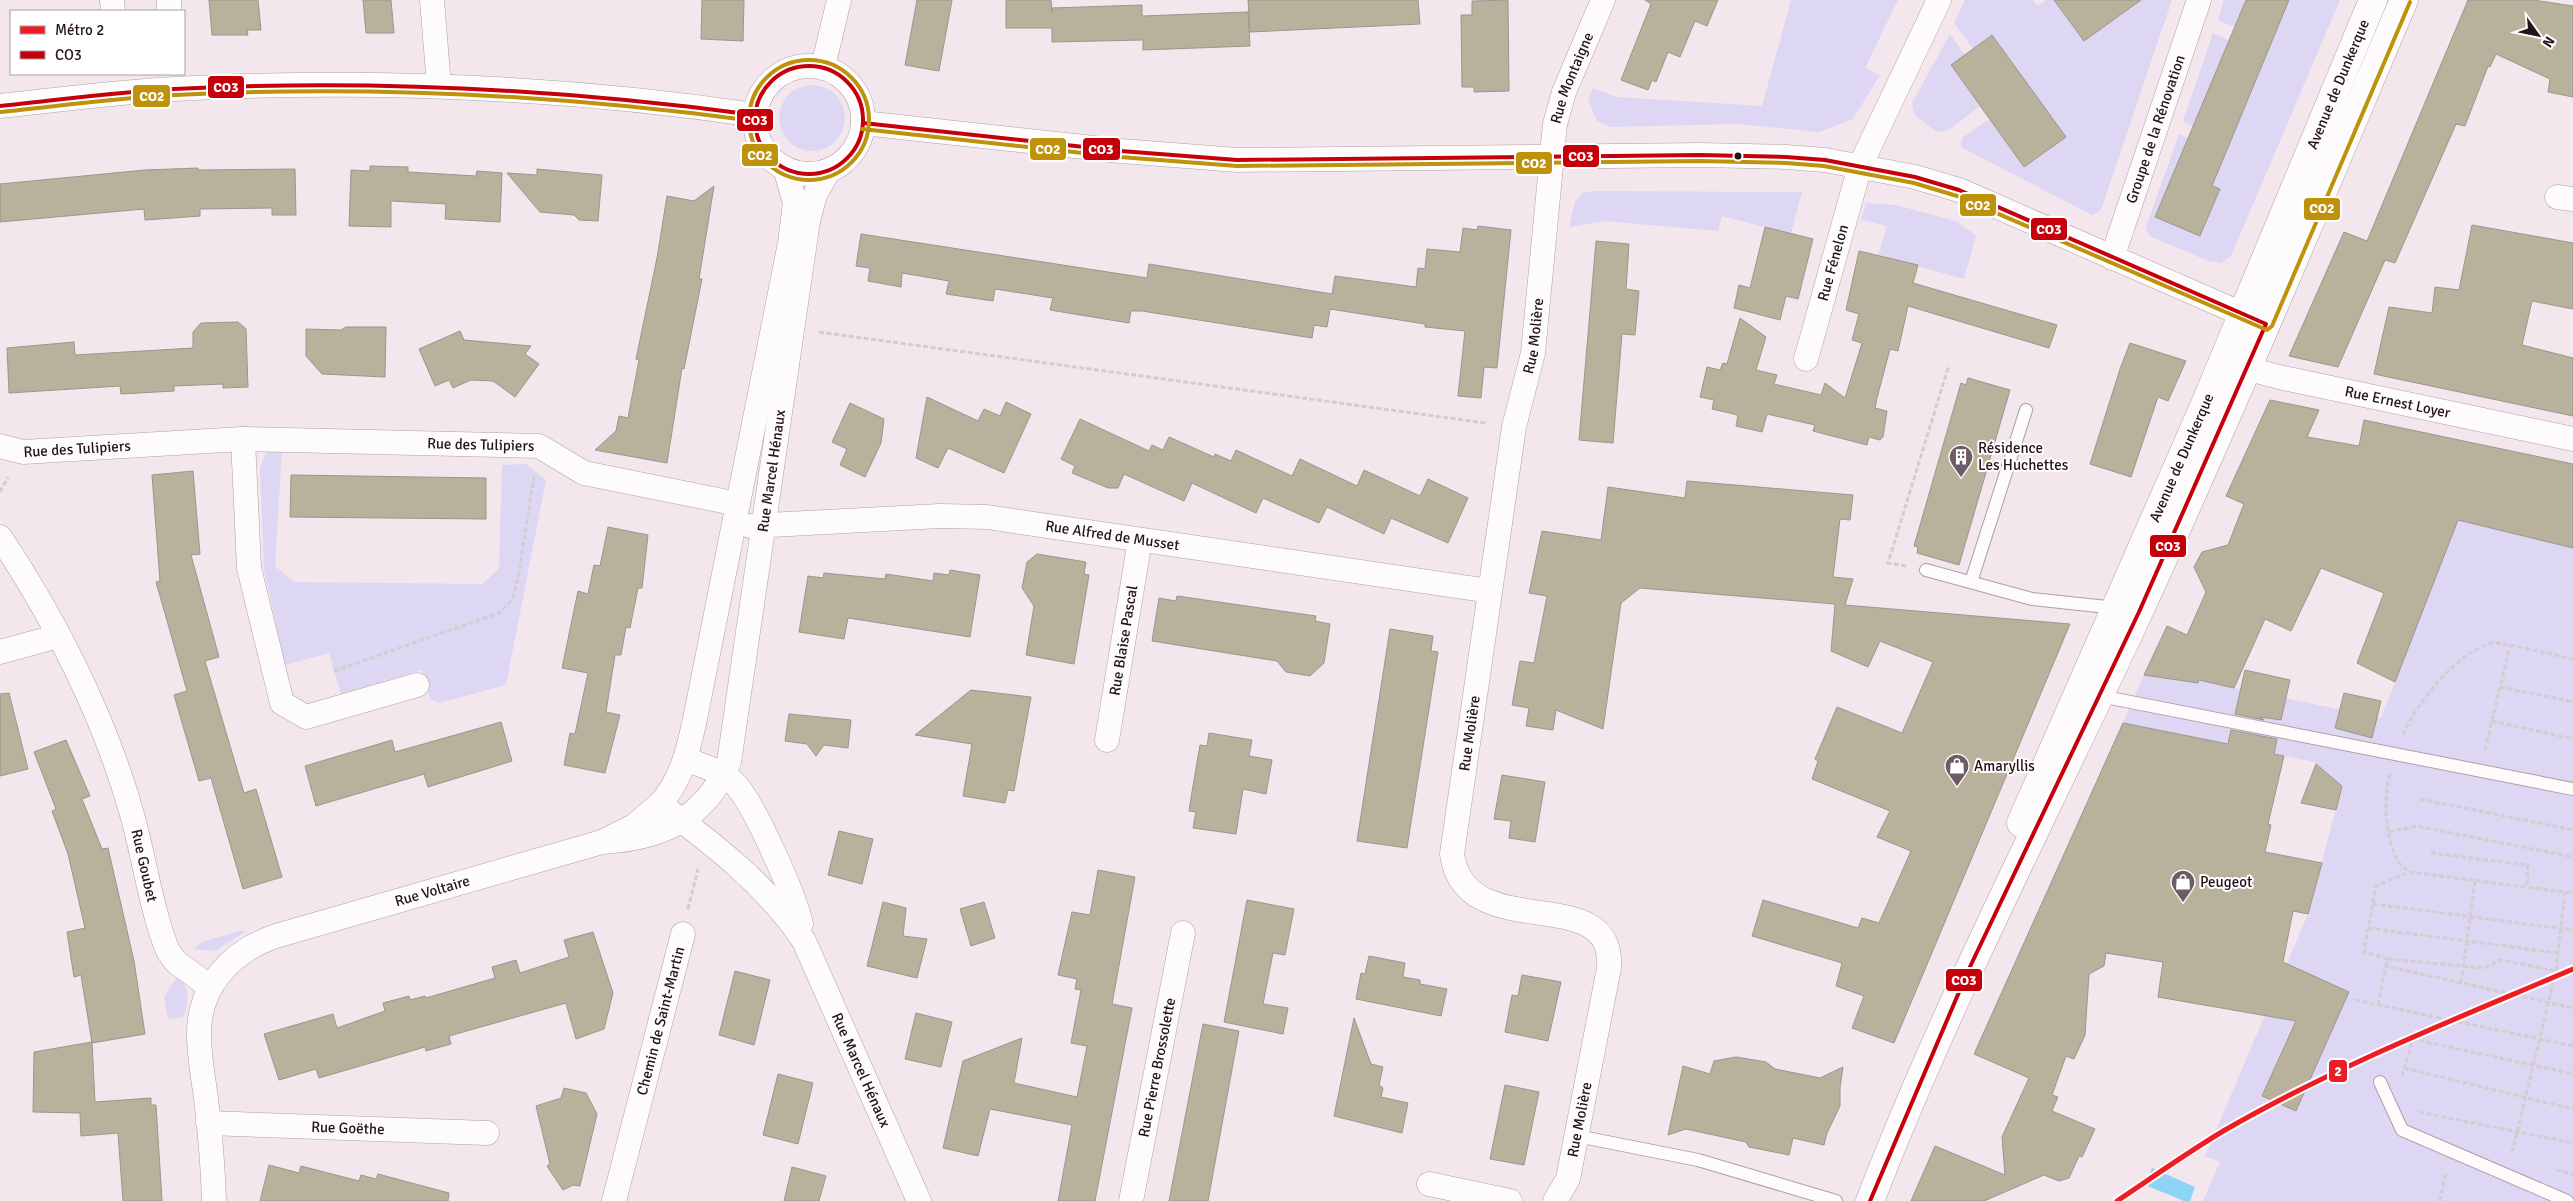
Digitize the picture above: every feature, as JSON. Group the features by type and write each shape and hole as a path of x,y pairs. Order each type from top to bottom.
{"main road":[{"name":"Avenue de Dunkerque","path":"2255,319 2373,0"},
{"name":"Avenue de Dunkerque","path":"1968,971 2032,793 2127,610 2255,319 2404,0"},
{"name":"Avenue de Dunkerque","path":"1870,1201 1968,971 2100,696 2127,610"}],"street":[{"path":"432,0 439,86"},
{"path":"823,67 840,0"},
{"name":"Rue Montaigne","path":"1551,157 1559,107 1603,0"},
{"path":"1860,166 1939,0"},
{"name":"Groupe de la Rénovation","path":"2112,258 2199,0"},
{"path":"800,66 823,67 844,79 853,88 862,111 861,135 849,156 829,170 805,173 785,168 776,162 761,146 757,136 755,115 762,92 778,75 800,66"},
{"path":"0,106 120,84 174,81 439,86 568,93 755,115"},
{"path":"863,123 1184,157 1237,160 1739,155 1825,160 1915,177 1959,190 2255,319"},
{"name":"Rue Molière","path":"1551,157 1533,354 1514,427 1453,842 1453,866 1460,880 1478,898 1494,904 1574,919 1599,933 1607,943 1610,954 1609,968 1577,1136 1568,1179 1555,1201"},
{"name":"Rue Fénelon","path":"1806,359 1860,166"},
{"name":"Rue Marcel Hénaux","path":"785,168 792,189 795,212 738,504 694,724 685,759 677,781 660,804 705,839 770,896 787,915 804,941 919,1201"},
{"name":"Rue Marcel Hénaux","path":"602,842 624,841 662,832 682,821 698,807 724,775 732,749 811,206 829,170"},
{"name":"Rue Ernest Loyer","path":"2235,365 2279,377 2573,439"},
{"path":"243,439 249,568 282,703 306,717 417,685"},
{"name":"Rue des Tulipiers","path":"0,446 23,452 243,439 539,446 584,473 738,504"},
{"name":"Rue Alfred de Musset","path":"733,527 966,516 1014,520 1490,591"},
{"name":"Rue Goubet","path":"0,537 58,636 88,695 120,774 140,842 163,939 168,951 176,962 210,987"},
{"name":"Rue Blaise Pascal","path":"1107,740 1140,540"},
{"path":"0,652 58,636"},
{"name":"Rue Marcel Hénaux","path":"685,759 724,775 735,784 749,805 791,894 804,941"},
{"name":"Rue Voltaire","path":"210,987 230,962 258,942 602,842 634,826 660,804"},
{"name":"Rue Pierre Brossolette","path":"1131,1201 1183,933"},
{"name":"Chemin de Saint-Martin","path":"614,1201 683,934"},
{"path":"210,987 204,1001 199,1034 214,1201"},
{"name":"Rue Goëthe","path":"208,1123 487,1132"},
{"path":"1429,1184 1510,1201"}],"lane":[{"path":"1971,582 2026,410"},
{"path":"1926,570 2032,599 2127,610"},
{"path":"2100,696 2573,789"},
{"path":"2380,1082 2402,1130 2567,1201"},
{"path":"1577,1136 1698,1160 1836,1201"}],"path":[{"path":"794,328 1514,427"},
{"path":"1926,570 1888,563 1949,365"},
{"path":"334,671 499,613 512,600 518,579 539,446"},
{"path":"2480,771 2510,646"},
{"path":"2500,687 2573,702"},
{"path":"2492,722 2573,739"},
{"path":"2420,799 2573,830"},
{"path":"2389,832 2416,826 2573,857"},
{"name":"Chemin de Saint-Martin","path":"683,934 705,839"},
{"path":"2431,853 2528,865 2527,887"},
{"path":"2408,872 2376,886 2364,952 2388,959 2463,967 2484,968 2500,960 2573,974"},
{"path":"2461,983 2475,881"},
{"path":"2507,1175 2556,971 2565,892"},
{"path":"2373,904 2573,930"},
{"path":"2368,928 2467,939 2558,953"},
{"path":"2378,1005 2388,959"},
{"path":"2386,966 2573,1008"},
{"path":"2355,1000 2573,1046"},
{"path":"2573,1074 2413,1039 2392,1108 2573,1143"},
{"path":"2404,1068 2573,1109"},
{"path":"2440,1201 2452,1151"}],"shaded area":[{"path":"1791,0 1898,0 1865,68 1880,75 1853,119 1819,132 1738,124 1610,127 1597,121 1588,100 1593,88 1616,97 1762,106"},
{"path":"1965,0 2033,0 2038,6 2046,0 2054,0 2084,41 2124,12 2115,0 2172,0 2101,210 2092,215 1961,147 1962,138 1989,119 2024,166 1973,49 1954,23"},
{"path":"2224,0 2246,0 2234,27 2218,20"},
{"path":"2289,0 2340,0 2231,256 2221,263 2208,261 2152,237 2147,232 2146,227 2179,134 2188,138 2155,217 2201,236 2220,190 2212,186"},
{"path":"2213,33 2229,40 2193,126 2183,121"},
{"path":"1950,34 1965,55 1951,66 1980,106 1949,130 1936,132 1914,114 1912,103"},
{"path":"812,85 825,88 835,95 842,105 845,118 842,131 835,141 825,148 812,151 799,148 789,141 782,131 779,118 782,105 789,95 799,88"},
{"path":"1594,191 1802,192 1791,234 1722,216 1718,231 1605,221 1569,227 1575,202 1583,193"},
{"path":"1866,203 1896,205 1955,221 1976,235 1964,279 1878,255 1887,226 1861,220"},
{"path":"282,450 275,566 294,582 482,584 499,569 502,465 526,464 546,480 506,685 439,703 430,699 422,670 341,694 329,653 285,665 264,570 260,469 266,451"},
{"path":"2458,520 2573,548 2573,1201 2203,1201 2220,1162 2205,1156 2308,914 2342,786 2314,762 2123,723 2144,675 2199,680 2381,718"},
{"path":"242,930 245,932 215,951 194,949 202,942"},
{"path":"178,975 186,990 187,1006 183,1017 168,1019 164,997"}],"water":[{"path":"2152,1168 2195,1187 2190,1201 2184,1201 2145,1185"}],"building":[{"path":"209,0 258,0 261,30 247,30 248,35 212,35"},
{"path":"363,0 391,0 394,33 366,33"},
{"path":"702,0 744,0 743,41 701,39"},
{"path":"917,0 952,0 939,71 905,65"},
{"path":"1006,0 1051,0 1052,12 1052,8 1142,5 1142,16 1248,12 1250,46 1143,50 1143,40 1052,42 1052,28 1006,28"},
{"path":"1248,0 1418,0 1420,24 1250,32"},
{"path":"1508,0 1509,91 1474,92 1474,87 1462,87 1461,15 1472,15 1472,1"},
{"path":"1645,0 1718,0 1707,26 1695,21 1680,57 1668,52 1656,82 1652,80 1648,90 1621,80 1651,4"},
{"path":"2054,0 2141,0 2084,41"},
{"path":"2246,0 2289,0 2212,186 2220,189 2200,236 2155,217"},
{"path":"2468,0 2533,0 2573,6 2573,97 2548,92 2550,79 2496,54 2490,67 2488,66 2465,126 2456,124 2395,263 2385,260 2338,367 2289,356 2344,232 2367,241"},
{"path":"1992,35 2066,137 2024,167 1951,65"},
{"path":"370,166 408,167 408,172 476,176 477,171 502,173 500,222 445,219 446,204 391,201 391,227 349,226 351,170 370,171"},
{"path":"198,168 198,170 295,169 296,215 272,215 272,208 200,209 200,216 145,220 144,209 0,222 0,184 145,170"},
{"path":"537,169 602,175 598,221 579,220 574,215 540,212 507,173 537,175"},
{"path":"714,186 699,279 702,279 684,369 682,368 667,463 595,450 616,431 619,416 628,418 639,360 636,359 657,258 667,196 694,201"},
{"path":"2472,225 2573,243 2573,309 2532,301 2522,345 2573,358 2573,416 2374,374 2389,307 2432,313 2435,287 2459,290"},
{"path":"1478,226 1511,230 1497,368 1484,367 1481,398 1458,396 1465,331 1425,327 1425,324 1330,309 1327,327 1314,325 1312,338 1142,311 1131,311 1129,323 1050,310 1053,298 995,289 993,301 946,294 949,281 902,273 901,287 868,281 870,268 856,266 861,234 1147,278 1149,264 1332,294 1335,276 1416,287 1418,268 1425,269 1427,249 1460,252 1463,228 1477,230"},
{"path":"1765,227 1813,239 1798,299 1786,296 1780,320 1734,308 1739,285 1750,288"},
{"path":"1596,241 1629,244 1626,289 1639,291 1635,335 1622,334 1613,443 1579,440"},
{"path":"1859,251 1918,265 1913,283 2057,325 2049,348 1908,306 1898,351 1890,349 1875,408 1887,411 1883,437 1880,440 1869,437 1867,445 1813,431 1815,425 1767,414 1762,432 1736,426 1738,415 1712,409 1714,400 1700,397 1707,367 1720,370 1723,363 1727,364 1740,318 1766,337 1756,370 1777,375 1774,384 1821,395 1825,383 1845,398 1862,343 1852,340 1859,314 1846,310"},
{"path":"238,322 246,329 248,387 223,388 223,384 174,386 174,391 121,394 120,386 9,393 7,348 74,342 75,355 193,348 193,332 201,323"},
{"path":"346,327 386,327 385,377 322,374 306,356 306,329 341,330"},
{"path":"460,331 464,340 531,346 525,354 539,364 515,397 493,381 471,380 453,388 449,380 435,386 419,349"},
{"path":"2130,343 2186,361 2168,401 2158,397 2131,477 2090,464"},
{"name":"Résidence Les Huchettes","path":"1968,378 2010,390 1959,565 1917,553 1918,547 1914,546 1961,383 1966,385"},
{"path":"927,397 978,421 984,409 1000,416 1006,402 1031,414 1004,473 948,448 938,468 916,458"},
{"path":"2270,400 2319,410 2307,437 2359,446 2364,420 2573,464 2573,548 2458,520 2395,682 2357,663 2384,593 2321,568 2291,631 2265,619 2234,688 2199,680 2198,683 2144,675 2167,626 2187,635 2206,592 2194,567 2202,552 2228,545 2244,504 2226,496"},
{"path":"850,403 884,419 881,443 865,477 840,465 847,449 832,442"},
{"path":"1080,419 1149,451 1152,445 1163,450 1169,437 1214,457 1215,454 1231,461 1236,450 1292,476 1300,459 1357,486 1364,470 1420,496 1428,479 1468,498 1448,543 1391,518 1384,534 1327,507 1319,523 1263,498 1256,513 1192,483 1184,501 1124,474 1118,488 1108,488 1072,473 1075,466 1061,459"},
{"path":"193,471 200,554 191,555 219,657 205,661 244,793 256,789 282,877 243,889 211,778 199,781 174,695 187,691 156,582 160,581 152,475"},
{"path":"291,475 486,478 486,519 290,517"},
{"path":"1687,481 1853,495 1850,520 1840,519 1833,577 1853,579 1845,605 2070,624 1894,1043 1852,1028 1864,996 1836,986 1842,963 1752,936 1763,900 1858,928 1862,918 1879,923 1911,851 1877,837 1890,811 1812,779 1818,761 1815,759 1837,707 1902,733 1933,662 1880,641 1868,667 1831,651 1835,604 1640,588 1621,603 1603,729 1556,710 1553,730 1526,726 1529,708 1512,705 1520,661 1534,663 1547,596 1529,593 1542,531 1601,540 1608,487 1685,498"},
{"path":"608,527 648,535 642,588 638,588 630,628 626,627 621,655 615,655 606,712 620,715 605,773 564,765 570,733 575,734 588,673 562,668 578,591 588,594 594,565 600,566"},
{"path":"1037,554 1086,562 1084,574 1089,575 1074,664 1026,655 1034,606 1022,588 1027,562"},
{"path":"950,570 980,575 970,637 848,618 844,639 799,632 808,576 823,578 824,573 885,579 886,574 933,581 934,573 949,575"},
{"path":"1177,596 1316,616 1315,621 1330,624 1324,663 1310,676 1286,672 1277,661 1152,641 1159,598 1176,601"},
{"path":"1390,629 1433,636 1431,651 1438,652 1407,848 1357,841"},
{"path":"2245,670 2290,680 2281,720 2260,717 2264,720 2235,714"},
{"path":"971,690 1031,697 1014,791 1008,790 1005,803 963,796 972,744 915,735"},
{"path":"9,693 28,769 0,776 0,694"},
{"path":"2344,693 2381,701 2372,738 2335,728"},
{"path":"789,714 851,720 848,748 824,745 816,756 807,744 785,741"},
{"path":"501,722 512,761 428,787 424,774 316,806 305,766 392,740 395,752"},
{"path":"2123,723 2228,744 2231,730 2277,739 2274,754 2284,756 2268,824 2271,825 2265,852 2322,863 2308,914 2293,911 2283,962 2349,992 2296,1111 2262,1096 2296,1021 2158,997 2163,962 2106,953 2104,966 2089,974 2085,1035 2074,1059 2066,1056 2052,1095 2058,1097 2052,1111 2095,1129 2082,1157 2079,1156 2069,1178 2059,1181 2044,1175 1984,1201 1911,1201 1935,1146 2005,1175 2002,1137 2029,1078 1974,1054"},
{"path":"1209,733 1252,740 1249,756 1272,760 1266,794 1243,789 1236,834 1193,828 1196,812 1189,811 1191,798 1200,745 1207,746"},
{"path":"66,740 90,796 82,799 102,849 108,848 134,961 145,1034 92,1043 81,975 74,977 67,932 85,928 68,854 52,811 56,809 34,752"},
{"path":"2316,764 2342,786 2336,810 2301,803"},
{"path":"1502,775 1545,782 1535,842 1509,838 1511,821 1494,819"},
{"path":"839,831 873,839 862,884 828,875"},
{"path":"1098,870 1135,877 1112,1004 1132,1008 1095,1201 1058,1201 1072,1125 990,1109 978,1156 943,1148 963,1061 1022,1038 1014,1083 1077,1097 1087,1046 1071,1043 1081,990 1075,989 1077,979 1058,975 1072,912 1090,915"},
{"path":"1247,900 1294,909 1285,955 1273,953 1263,1004 1288,1008 1283,1034 1224,1022"},
{"path":"883,902 906,908 903,936 927,939 917,978 867,966"},
{"path":"984,902 995,938 971,946 960,909"},
{"path":"593,932 613,993 604,1029 576,1039 566,1003 449,1036 451,1044 426,1051 425,1047 319,1078 316,1069 279,1080 264,1034 333,1014 337,1028 385,1011 383,1003 409,996 410,1000 425,996 426,998 495,978 492,967 516,960 520,973 569,957 564,940"},
{"path":"1369,956 1405,963 1403,977 1420,980 1420,984 1447,989 1441,1016 1356,999 1361,973 1365,974"},
{"path":"735,971 770,980 754,1045 719,1035"},
{"path":"1522,975 1561,982 1548,1041 1505,1032 1512,995 1518,996"},
{"path":"916,1013 952,1022 941,1067 905,1059"},
{"path":"1354,1018 1371,1064 1383,1067 1379,1085 1383,1088 1381,1097 1408,1103 1402,1133 1334,1116"},
{"path":"1203,1024 1239,1031 1208,1201 1169,1201"},
{"path":"92,1042 95,1102 151,1098 151,1105 156,1105 162,1201 123,1201 118,1133 81,1136 80,1113 33,1112 34,1052"},
{"path":"1736,1057 1766,1062 1775,1069 1820,1078 1843,1067 1840,1106 1827,1133 1824,1145 1793,1138 1789,1155 1749,1147 1746,1142 1686,1129 1668,1135 1683,1066 1710,1074 1714,1061"},
{"path":"778,1074 813,1083 798,1144 763,1135"},
{"path":"1505,1085 1539,1092 1524,1165 1490,1159"},
{"path":"564,1088 586,1093 597,1114 580,1186 573,1185 563,1190 547,1166 550,1164 536,1106 561,1098"},
{"path":"269,1165 299,1173 301,1166 359,1181 361,1175 376,1179 378,1174 449,1193 448,1201 260,1201"},
{"path":"792,1167 826,1176 819,1201 784,1201"}],"metro line":[{"name":"2","path":"2117,1201 2225,1130 2310,1085 2397,1044 2573,969"}],"transit line":[{"name":"CO2","path":"862,129 1120,157 1237,166 1700,161 1824,166 1914,183 1957,196 2267,330 2272,326 2410,2"},
{"name":"CO2","path":"809,60 832,64 852,77 865,97 869,120 865,143 852,163 832,176 809,180 786,176 766,163 753,143 749,120 753,97 766,77 786,64 809,60"},
{"name":"CO3","path":"809,66 830,70 847,82 859,99 863,120 859,141 847,158 830,170 809,174 788,170 771,158 759,141 755,120 759,99 771,82 788,70 809,66"},
{"name":"CO3","path":"0,106 174,89 320,85 393,86 538,93 683,106 755,115"},
{"name":"CO2","path":"1,112 175,95 320,91 465,94 538,99 682,112 754,121"},
{"name":"CO3","path":"863,123 1121,151 1237,160 1700,155 1825,160 1915,177 1959,190 2266,324 2139,612 1968,971 1870,1201"}],"place":[{"name":"Résidence Les Huchettes","path":"1961,478"},
{"name":"Amaryllis","path":"1957,787"},
{"name":"Peugeot","path":"2183,903"}]}
